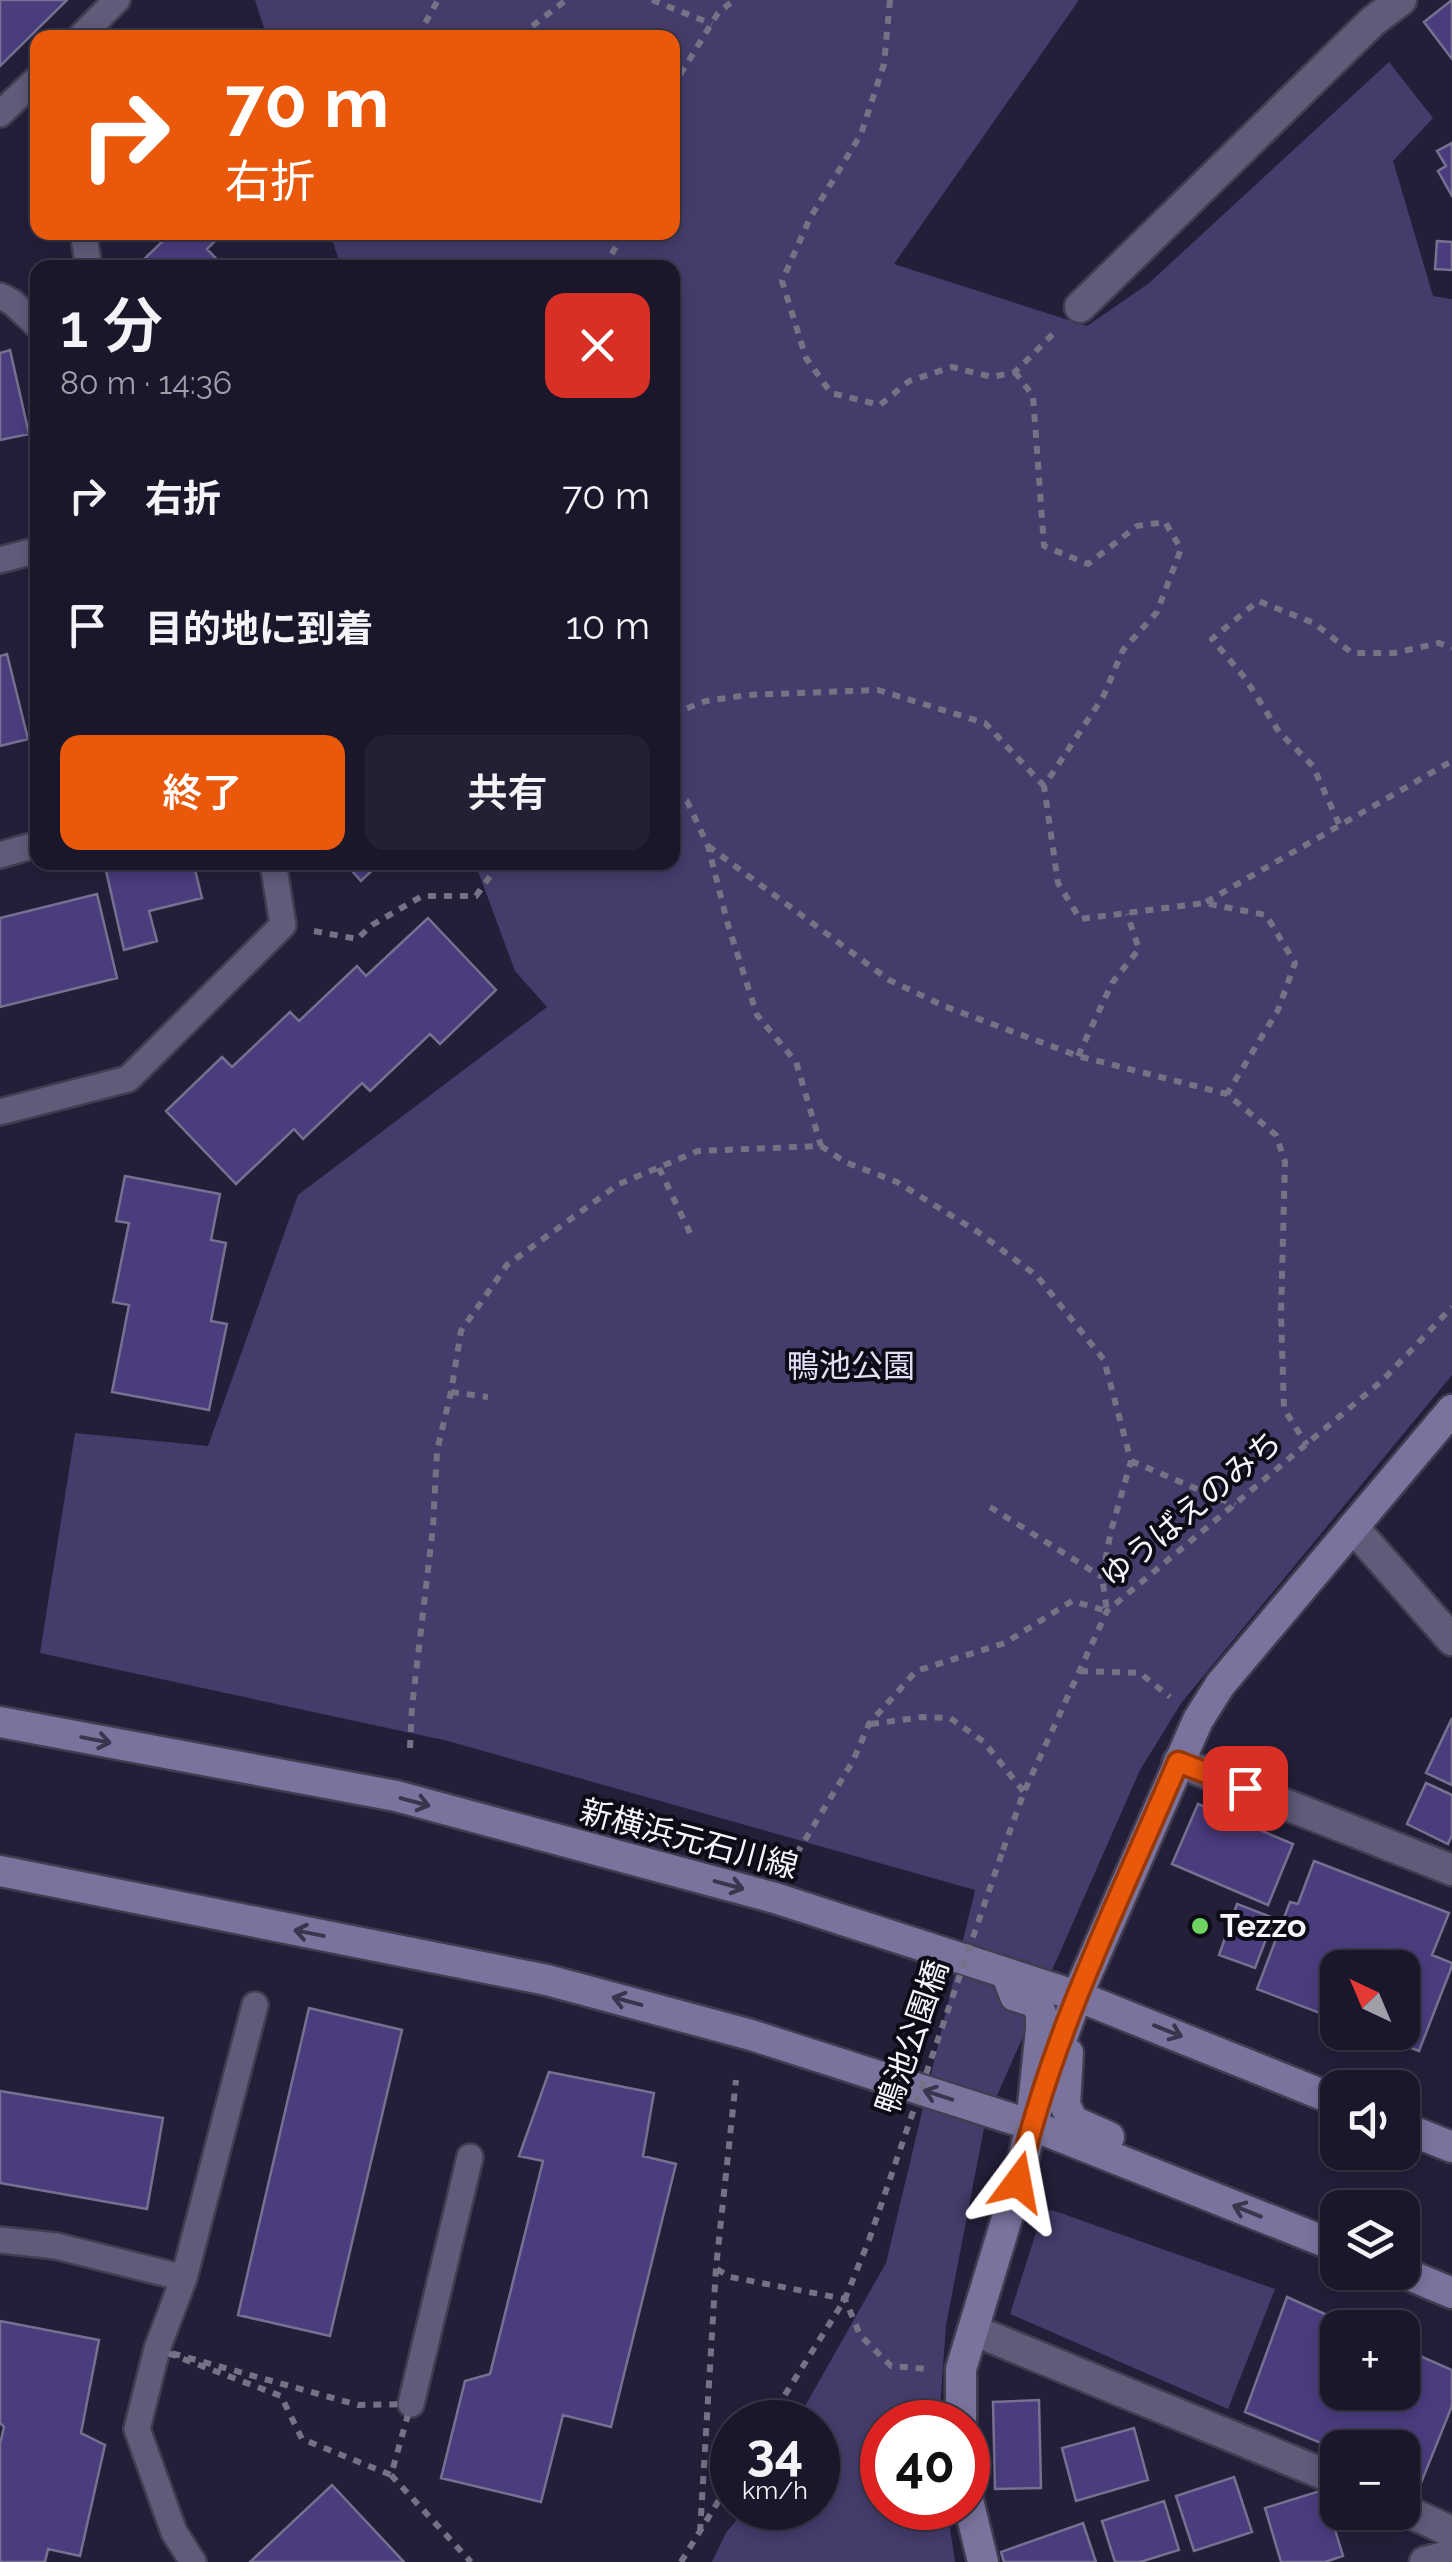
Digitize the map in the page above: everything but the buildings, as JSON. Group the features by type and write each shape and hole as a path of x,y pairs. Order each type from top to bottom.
{"street":[{"path":"1080,307 1373,21 1401,0"},
{"path":"1030,2125 1077,1996 1198,1720 1220,1685 1452,1410"},
{"path":"1353,1527 1452,1640"},
{"name":"新横浜元石川線","path":"0,1722 396,1796 775,1898 1077,1996 1320,2093"},
{"path":"1178,1762 1452,1870"},
{"path":"0,1871 547,1980 751,2035 1030,2125 1320,2240"},
{"path":"962,2400 962,2370 1018,2182 1030,2125 1041,2013 1035,2002 1015,1996 1006,1973"},
{"path":"1077,1996 1065,2074 1065,2105 1073,2122 1111,2138 1121,2162"},
{"path":"1420,2135 1452,2148"},
{"path":"1420,2279 1452,2292"},
{"path":"973,2330 1320,2473"},
{"path":"1420,2517 1452,2532"},
{"path":"975,2530 983,2562"},
{"path":"1426,2562 1452,2554"}],"lane":[{"path":"86,30 116,0"},
{"path":"0,114 30,86"},
{"path":"4,302 30,320"},
{"path":"0,560 30,552"},
{"path":"0,854 30,846"},
{"path":"0,1112 128,1079 283,925 275,870"},
{"path":"193,2562 174,2532 137,2429 157,2349 184,2278 256,2005"},
{"path":"411,2404 470,2157"},
{"path":"0,2240 56,2246 184,2278"}],"path":[{"path":"422,30 438,0"},
{"path":"527,30 566,0"},
{"path":"652,0 712,24"},
{"path":"680,75 718,12 734,0"},
{"path":"890,0 884,64 861,134 810,218 782,281 806,358 831,392 880,405 908,381 952,367 992,377 1015,372 1080,307"},
{"path":"1015,372 1034,396 1044,546 1088,564 1137,526 1165,522 1182,549 1158,612 1123,650 1104,697 1044,786"},
{"path":"1339,824 1314,766 1279,732 1245,678 1212,639 1258,601 1314,622 1352,653 1394,654 1439,643 1452,648"},
{"path":"680,711 706,701 747,694 878,690 985,723 1044,786 1058,883 1080,919 1204,903 1266,915 1294,963 1278,1010 1227,1094"},
{"path":"1204,903 1452,761"},
{"path":"680,798 687,801 708,846 728,925 758,1015 796,1062 821,1146"},
{"path":"708,846 889,980 944,1006 1078,1056 1227,1094 1276,1135 1284,1162 1284,1409 1307,1446"},
{"path":"283,925 357,940 372,924 422,896 476,896 494,870"},
{"path":"1078,1056 1112,983 1139,949 1127,914"},
{"path":"410,1748 437,1451 452,1392 461,1330 507,1265 618,1184 698,1151 821,1146 844,1162 897,1182 978,1232 1036,1276 1104,1360 1131,1461 1102,1577 1107,1612 1072,1601 1005,1643 916,1671 870,1724 797,1853"},
{"path":"659,1168 691,1234"},
{"name":"ゆうばえのみち","path":"1003,1850 1024,1792 1107,1612 1383,1380 1452,1307"},
{"path":"452,1392 488,1397"},
{"path":"1131,1461 1235,1505"},
{"path":"990,1507 1102,1577"},
{"path":"1080,1671 1140,1673 1198,1720"},
{"path":"870,1724 924,1716 950,1718 984,1742 1024,1792"},
{"name":"鴨池公園橋","path":"845,2300 1003,1850"},
{"path":"700,2532 716,2268 736,2080"},
{"path":"716,2268 730,2277 845,2300"},
{"path":"845,2300 860,2335 891,2366"},
{"path":"782,2400 845,2300"},
{"path":"157,2349 358,2404 411,2404 391,2475"},
{"path":"157,2349 281,2396 302,2439 391,2475 470,2562"},
{"path":"681,2562 710,2516"}],"green space":[{"name":"鴨池公園","path":"255,0 1079,0 894,264 1087,326 1148,284 1389,62 1433,118 1393,161 1433,296 1452,299 1452,1375 1182,1702 1140,1770 985,2123 946,2325 941,2400 860,2400 860,2530 950,2530 955,2562 712,2562 728,2530 840,2530 840,2400 808,2400 886,2263 975,1890 448,1741 40,1653 75,1433 208,1446 298,1195 547,1007 515,971 478,870 680,870 680,260 339,260 332,240 680,240 680,30 265,30"},
{"path":"1052,2210 1275,2289 1228,2409 1010,2314 1042,2214"}],"place":[{"name":"Tezzo","path":"1200,1926"}],"route":[{"path":"1018,2182 1030,2125 1077,1996 1178,1762 1245,1788"}]}
